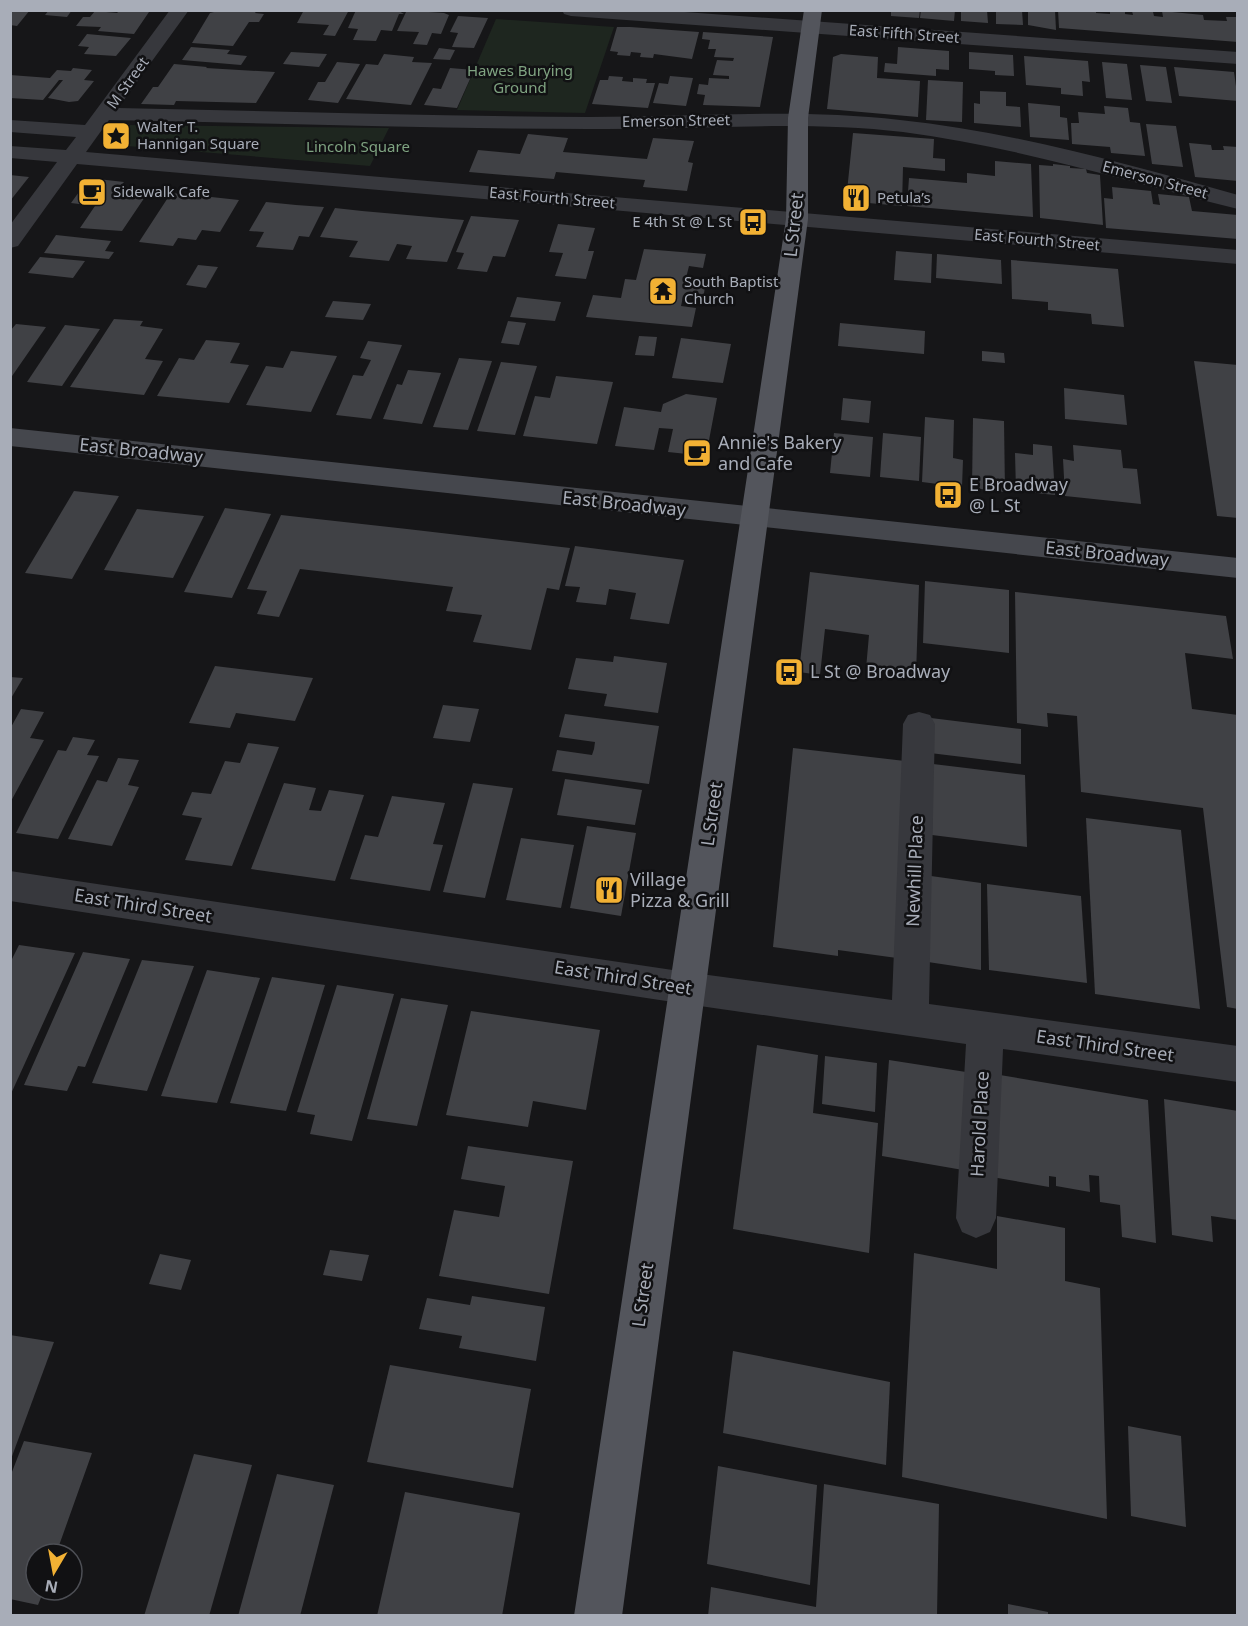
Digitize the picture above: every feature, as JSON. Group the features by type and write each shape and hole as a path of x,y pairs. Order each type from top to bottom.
{"main road":[{"name":"L Street","path":"598,1616 796,219 798,118 812,19"},
{"name":"East Broadway","path":"10,437 1238,568"}],"street":[{"name":"M Street","path":"10,241 180,10"},
{"name":"East Fifth Street","path":"571,10 812,19 1238,58"},
{"name":"Emerson Street","path":"105,114 594,123 798,118 892,125 981,139 1080,160 1238,202"},
{"path":"10,126 91,132"},
{"name":"East Fourth Street","path":"10,152 1238,257"},
{"name":"Newhill Place","path":"910,1019 919,724"},
{"name":"East Third Street","path":"10,886 686,988 1238,1064"},
{"name":"Harold Place","path":"976,1218 985,1029"}],"green space":[{"name":"Hawes Burying Ground","path":"496,19 614,27 585,113 457,110"},
{"name":"Lincoln Square","path":"130,125 389,128 370,166 115,145"}],"building":[{"path":"10,10 30,10 17,26 10,25"},
{"path":"49,10 72,10 67,17 45,15"},
{"path":"120,10 149,12 134,34 98,31 101,27 76,26 83,17 90,17 95,11 117,13"},
{"path":"211,10 257,10 255,13 264,14 259,22 249,22 233,46 192,43 210,13 214,12"},
{"path":"304,10 349,10 335,36 323,35 329,25 297,23"},
{"path":"356,10 397,10 404,14 399,14 392,31 381,30 376,41 353,40 358,29 348,28"},
{"path":"891,10 920,10 919,18 891,16"},
{"path":"921,10 955,10 954,21 920,18"},
{"path":"961,10 987,10 988,23 961,21"},
{"path":"996,10 1022,10 1023,25 996,24"},
{"path":"1028,10 1055,10 1056,30 1028,25"},
{"path":"1058,10 1096,10 1096,13 1110,14 1110,10 1125,10 1125,14 1133,15 1132,11 1153,12 1154,16 1163,17 1162,11 1203,15 1204,20 1227,21 1226,17 1238,17 1238,42 1059,28"},
{"path":"406,12 449,15 441,34 432,33 427,45 413,44 419,32 397,31"},
{"path":"458,16 488,18 474,48 452,47 458,33 450,32"},
{"path":"617,27 699,32 692,59 654,54 653,58 640,57 641,53 631,52 630,56 617,55 618,52 610,51"},
{"path":"703,32 773,37 760,107 703,105 705,95 697,94 699,84 708,85 709,78 729,79 729,76 713,75 717,60 733,61 734,58 714,57 716,49 708,49 710,40 702,39"},
{"path":"87,34 131,38 116,56 84,54 89,47 78,46"},
{"path":"191,47 230,50 227,54 247,56 241,65 182,60"},
{"path":"898,47 949,51 949,70 936,69 936,76 884,72 885,63 897,64"},
{"path":"439,48 455,50 450,60 433,59"},
{"path":"291,52 327,54 319,67 283,64"},
{"path":"969,52 1013,55 1014,76 995,75 995,71 969,69"},
{"path":"384,54 414,57 412,62 432,63 411,105 346,99 366,64 378,65"},
{"path":"841,54 878,57 877,78 920,81 918,117 827,109 833,57"},
{"path":"1024,56 1088,61 1090,82 1082,81 1083,96 1061,94 1061,88 1026,85"},
{"path":"337,62 360,64 338,103 308,100 318,82 325,82"},
{"path":"1102,62 1127,64 1132,100 1106,98"},
{"path":"174,64 275,72 256,103 176,101 174,105 141,104 153,87 158,87"},
{"path":"1140,65 1166,67 1172,103 1146,101"},
{"path":"1174,67 1234,72 1238,101 1179,96"},
{"path":"73,68 92,70 84,80 94,81 78,101 69,102 48,98 63,80 59,80 43,100 10,98 10,75 50,78 57,70 71,71"},
{"path":"450,68 474,70 457,108 424,105 433,88 441,89"},
{"path":"609,76 623,77 622,81 633,82 633,78 647,79 646,83 655,83 648,108 592,104 600,80 608,80"},
{"path":"670,76 693,78 686,106 653,103 659,83 668,84"},
{"path":"928,80 963,82 962,122 926,120"},
{"path":"980,91 1006,92 1006,106 1020,107 1021,127 974,123 974,103 980,104"},
{"path":"1028,103 1060,106 1060,117 1067,118 1069,140 1030,137"},
{"path":"1104,106 1128,108 1130,122 1140,123 1145,156 1111,153 1110,147 1072,144 1071,123 1079,123 1078,112 1105,114"},
{"path":"1146,124 1176,126 1183,167 1152,164"},
{"path":"853,133 934,139 933,158 945,159 945,171 903,167 902,206 846,201"},
{"path":"528,134 568,138 563,152 647,159 653,138 694,141 688,162 693,163 687,191 643,187 645,180 556,172 554,179 469,172 478,150 520,154"},
{"path":"1189,143 1211,145 1212,150 1224,150 1223,146 1238,147 1238,181 1195,177"},
{"path":"995,161 1031,164 1033,217 907,206 909,178 967,183 967,173 995,176"},
{"path":"1053,164 1086,169 1087,173 1100,175 1103,225 1040,218 1039,165 1053,166"},
{"path":"10,175 29,177 10,201"},
{"path":"89,178 124,182 119,188 149,191 122,231 80,228 95,206 71,203"},
{"path":"1112,187 1151,191 1153,204 1160,205 1158,194 1189,197 1192,211 1238,215 1238,239 1106,228 1104,198 1113,199"},
{"path":"171,193 239,200 220,232 202,230 196,240 178,238 173,246 139,242"},
{"path":"266,202 324,207 309,237 299,236 293,250 256,247 264,232 249,231"},
{"path":"335,208 464,220 447,262 406,259 412,246 397,244 389,261 349,257 358,241 320,237"},
{"path":"471,216 519,220 505,257 493,256 487,272 457,269 464,253 456,252"},
{"path":"558,224 595,228 588,251 594,251 586,279 555,276 563,253 549,252"},
{"path":"56,235 111,241 105,251 114,252 109,259 44,253"},
{"name":"South Baptist Church","path":"644,249 706,254 703,268 689,266 684,286 705,287 703,299 683,297 681,306 696,308 692,327 586,317 593,295 621,298 625,279 636,280"},
{"path":"896,251 932,254 931,283 894,280"},
{"path":"937,254 1001,260 1002,284 936,278"},
{"path":"40,257 85,261 73,278 28,273"},
{"path":"1011,260 1118,269 1124,327 1092,324 1091,314 1048,310 1048,302 1012,299"},
{"path":"198,265 218,267 206,288 186,285"},
{"path":"517,297 561,302 555,321 510,317"},
{"path":"333,301 371,304 363,320 325,317"},
{"path":"114,319 143,321 140,326 163,329 145,359 163,361 144,395 70,387"},
{"path":"508,321 526,323 519,345 501,343"},
{"path":"840,323 925,331 924,354 838,346"},
{"path":"16,324 46,327 10,379 10,331"},
{"path":"65,325 100,329 62,386 27,382"},
{"path":"639,336 657,337 654,356 635,355"},
{"path":"681,338 731,344 723,383 672,378"},
{"path":"206,340 240,343 230,363 249,365 229,403 157,396 179,358 194,360"},
{"path":"368,341 402,345 371,419 336,415 353,375 363,376 371,360 360,358"},
{"path":"291,351 337,356 311,412 246,405 266,366 283,368"},
{"path":"982,351 1004,353 1005,363 982,361"},
{"path":"459,358 492,361 468,430 433,427"},
{"path":"1194,361 1238,365 1238,518 1217,516"},
{"path":"501,362 537,366 515,435 477,431"},
{"path":"408,370 441,373 422,424 383,419 397,384 402,385"},
{"path":"556,376 613,382 597,444 523,436 535,396 550,398"},
{"path":"1064,388 1124,395 1127,425 1065,419"},
{"path":"686,394 717,398 706,456 668,452 673,429 659,428 654,450 615,446 624,407 661,412 663,404"},
{"path":"843,398 871,401 869,423 841,420"},
{"path":"925,417 954,420 953,458 963,460 962,487 922,482"},
{"path":"973,418 1004,421 1005,492 972,488"},
{"path":"834,433 873,437 870,477 830,473"},
{"path":"883,433 921,437 919,481 880,477"},
{"path":"1033,444 1052,446 1055,495 1016,491 1015,453 1033,455"},
{"path":"1073,445 1121,450 1123,468 1137,469 1141,504 1065,496 1063,459 1074,461"},
{"path":"74,491 119,496 72,579 25,573"},
{"path":"225,508 271,514 232,598 184,592"},
{"path":"137,509 204,516 173,578 104,570"},
{"path":"281,515 570,548 559,590 547,588 531,650 473,642 482,615 446,611 453,587 300,569 279,617 257,614 267,591 247,589"},
{"path":"575,546 684,560 669,624 630,619 636,593 609,589 606,605 576,602 580,587 565,586"},
{"path":"810,572 919,585 916,675 866,669 869,635 825,629 820,675 799,672"},
{"path":"925,581 1009,590 1009,653 923,643"},
{"path":"1015,592 1226,616 1233,659 1185,653 1192,709 1238,715 1238,1009 1227,1007 1203,808 1081,792 1077,716 1047,713 1048,727 1017,723"},
{"path":"614,656 667,663 658,713 604,706 607,694 568,689 576,658 613,662"},
{"path":"215,666 313,678 295,721 236,713 230,728 189,723"},
{"path":"10,677 23,678 10,700"},
{"path":"443,705 479,709 470,742 433,738"},
{"path":"21,709 44,712 30,738 44,740 10,803 10,729"},
{"path":"565,714 659,726 649,784 552,771 557,750 592,755 594,749 595,742 559,737"},
{"path":"931,718 1021,729 1021,764 930,753"},
{"path":"73,737 95,740 87,755 99,756 58,839 16,833 58,750 66,751"},
{"path":"248,743 279,747 232,866 185,860 202,818 182,815 192,792 211,794 225,761 240,763"},
{"path":"793,748 905,761 897,958 838,950 838,956 773,947"},
{"path":"118,758 139,760 128,785 139,787 112,846 68,839 97,780 107,782"},
{"path":"933,764 1025,775 1027,847 932,835"},
{"path":"565,779 642,790 635,825 557,815"},
{"path":"284,783 316,788 309,810 321,811 329,790 364,795 335,881 251,869"},
{"path":"473,783 513,788 485,898 443,892"},
{"path":"392,796 445,803 433,844 443,845 430,891 350,879 365,835 378,837"},
{"path":"1086,818 1181,830 1200,1009 1095,994"},
{"path":"587,826 636,833 621,916 570,908"},
{"path":"521,838 574,845 561,908 506,900"},
{"path":"931,876 981,883 981,970 928,962"},
{"path":"987,884 1081,896 1087,983 989,970"},
{"path":"19,945 75,953 10,1096 10,963"},
{"path":"83,952 130,959 85,1067 78,1066 67,1091 24,1085"},
{"path":"142,960 194,966 147,1091 92,1083"},
{"path":"207,970 260,978 217,1103 161,1096"},
{"path":"272,977 325,985 286,1111 230,1103"},
{"path":"337,985 394,994 352,1141 310,1134 315,1115 297,1112"},
{"path":"401,998 448,1005 417,1126 367,1119"},
{"path":"471,1011 600,1030 586,1110 533,1101 528,1127 446,1115"},
{"path":"757,1045 818,1055 813,1113 878,1123 869,1253 733,1229"},
{"path":"825,1056 877,1063 875,1112 822,1104"},
{"path":"889,1060 966,1072 963,1170 882,1156"},
{"path":"994,1074 1148,1100 1156,1243 1122,1237 1120,1205 1100,1202 1099,1176 1089,1175 1090,1192 1056,1186 1056,1177 1049,1176 1049,1187 992,1177"},
{"path":"1164,1099 1238,1111 1238,1220 1211,1216 1213,1242 1172,1235"},
{"path":"468,1146 573,1161 549,1294 439,1276 454,1210 499,1217 505,1186 461,1179"},
{"path":"997,1216 1065,1228 1065,1281 1100,1288 1107,1519 902,1477 914,1253 997,1269"},
{"path":"330,1250 369,1255 362,1281 323,1275"},
{"path":"160,1254 191,1260 181,1290 149,1284"},
{"path":"472,1296 545,1307 536,1361 459,1348 462,1336 419,1329 427,1298 470,1305"},
{"path":"10,1335 54,1342 11,1459 10,1459"},
{"path":"733,1351 890,1382 886,1465 723,1433"},
{"path":"390,1365 531,1389 513,1488 367,1462"},
{"path":"1128,1426 1181,1436 1186,1527 1131,1516"},
{"path":"24,1441 92,1453 60,1542 24,1542 24,1602 10,1599 10,1477"},
{"path":"194,1454 252,1465 209,1616 144,1616"},
{"path":"718,1466 817,1485 810,1585 707,1564"},
{"path":"277,1474 334,1485 300,1616 238,1616"},
{"path":"824,1484 939,1504 937,1616 708,1616 711,1587 816,1607"},
{"path":"405,1492 520,1513 502,1616 377,1616"},
{"path":"24,1602 39,1602 38,1605"},
{"path":"1008,1604 1048,1612 1048,1616 1008,1616"}],"place":[{"name":"Walter T. Hannigan Square","path":"116,136"},
{"name":"Sidewalk Cafe","path":"92,192"},
{"name":"Petula’s","path":"856,198"},
{"name":"E 4th St @ L St","path":"753,222"},
{"name":"South Baptist Church","path":"663,291"},
{"name":"Annie's Bakery and Cafe","path":"697,453"},
{"name":"E Broadway @ L St","path":"948,495"},
{"name":"L St @ Broadway","path":"789,672"},
{"name":"Village Pizza & Grill","path":"609,890"}]}
